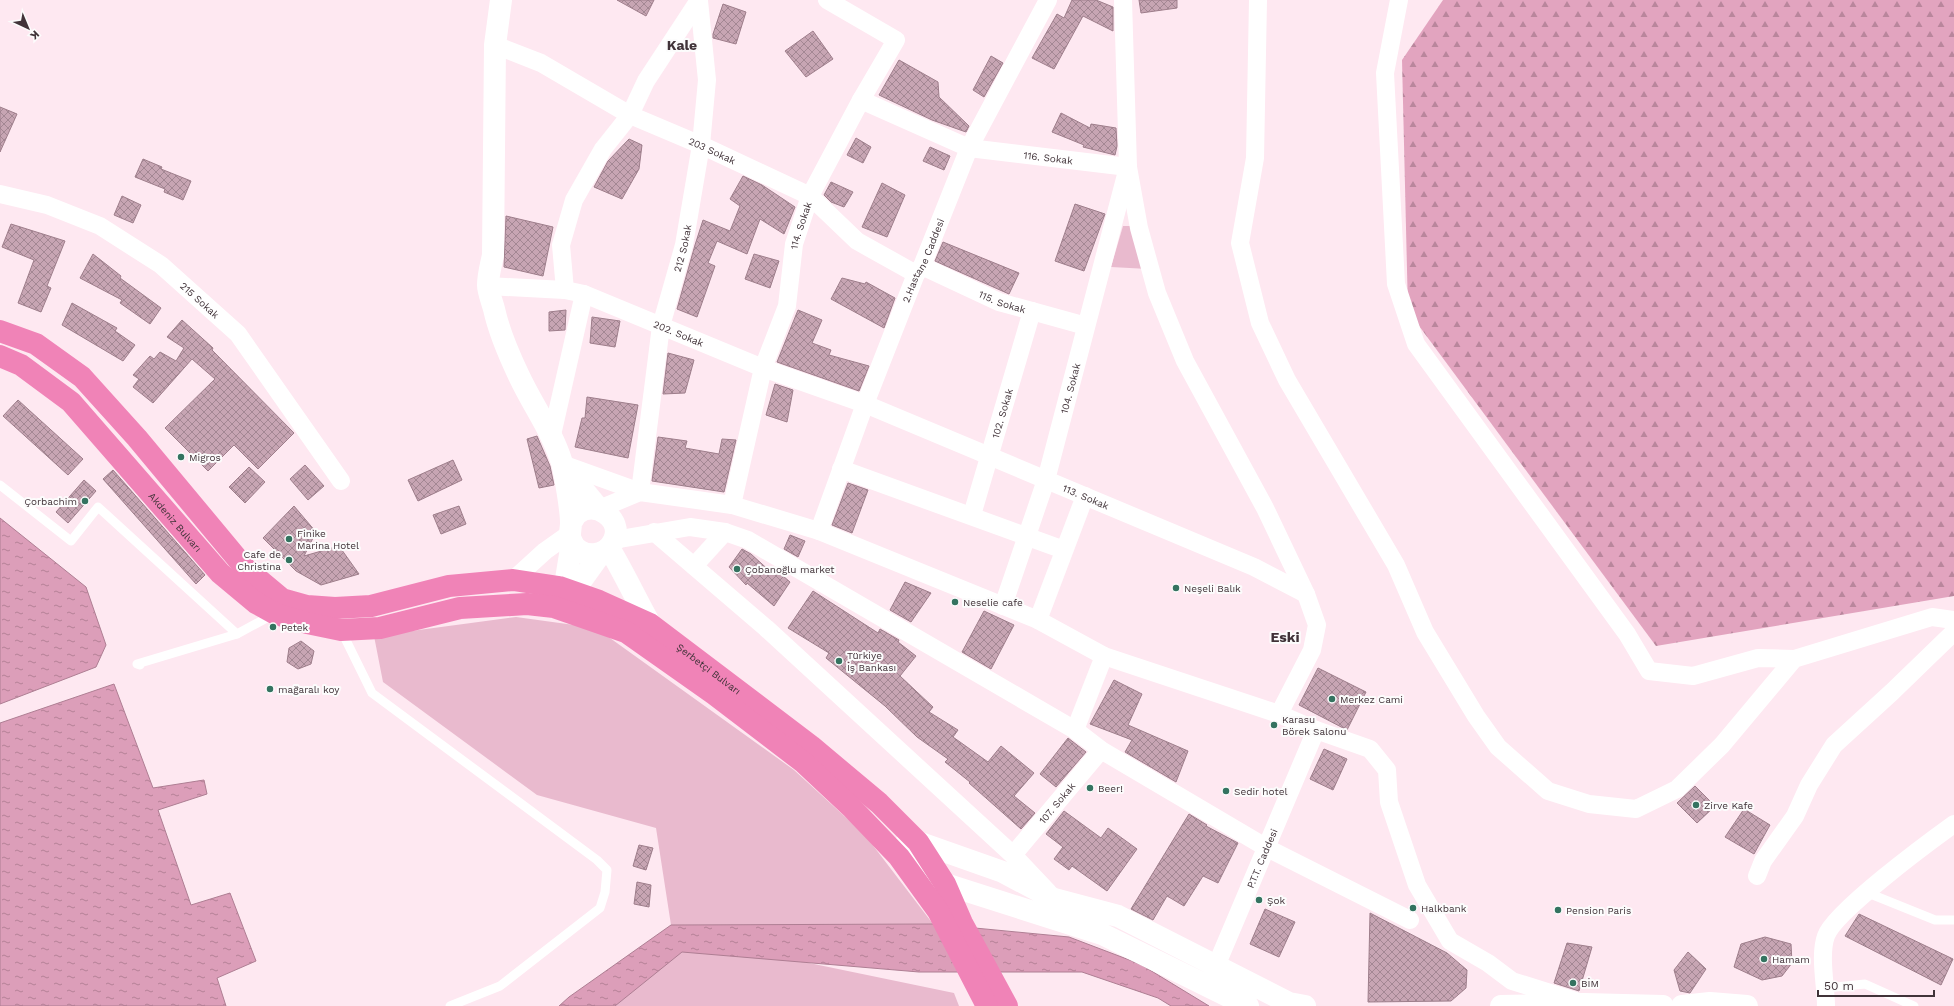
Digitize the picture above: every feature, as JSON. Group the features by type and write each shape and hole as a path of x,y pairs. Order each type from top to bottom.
{"highway":[{"name":"Akdeniz Bulvarı","path":"0,331 36,344 82,377 137,438 246,569 282,599 307,606 338,619 380,628"},
{"name":"Akdeniz Bulvarı","path":"0,356 21,365 72,402 220,573 256,603 276,614 307,623 338,619 371,606"},
{"name":"Şerbetçi Bulvarı","path":"371,606 449,586 513,580 650,624 811,746 879,803 918,842 945,884 954,922"},
{"name":"Şerbetçi Bulvarı","path":"380,628 460,608 527,604 566,597 626,632 714,694 803,762 851,807 899,857 954,922"},
{"path":"954,922 995,1001"}],"street":[{"path":"501,0 495,45 493,255 488,286 498,326 519,377 552,435 562,464 571,533 566,597"},
{"name":"114. Sokak","path":"732,505 763,368 788,306 794,244 810,196 861,100 896,40 827,0"},
{"name":"2.Hastane Caddesi","path":"819,531 865,404 969,148 1048,0"},
{"path":"1123,0 1128,167 1139,228 1157,294 1185,361 1265,508 1306,594 1318,625 1312,650 1279,714"},
{"path":"1258,0 1255,158 1240,243 1260,323 1288,380 1396,565 1425,632 1476,716 1498,747 1548,791 1589,804 1636,809 1677,789 1722,745 1794,659"},
{"path":"1399,0 1385,73 1396,284 1416,344 1627,634 1649,671 1693,676 1758,658 1794,659 1932,617 1954,620"},
{"path":"565,290 561,245 574,200 603,149 630,115 646,81 699,1"},
{"name":"212 Sokak","path":"640,492 661,326 684,245 701,145 707,80 699,1"},
{"name":"203 Sokak","path":"495,45 541,63 630,115 701,145 810,196 857,241 919,270"},
{"name":"116. Sokak","path":"861,100 969,148 1128,167"},
{"name":"104. Sokak","path":"1003,606 1046,480 1128,167"},
{"name":"215 Sokak","path":"0,194 47,206 100,226 161,265 238,334 341,481"},
{"name":"115. Sokak","path":"919,270 999,302 1086,326"},
{"name":"202. Sokak","path":"488,286 565,290 584,294 763,368 865,404"},
{"path":"552,435 584,294"},
{"name":"102. Sokak","path":"972,515 1032,311"},
{"name":"113. Sokak","path":"865,404 1254,567 1306,594"},
{"path":"562,464 640,492 732,505 819,531 1038,620 1104,656 1279,714 1316,730 1370,749 1387,770 1389,802 1417,885 1450,941 1488,963 1512,981 1584,1004"},
{"path":"562,464 599,509 610,516 616,527 608,547 566,597"},
{"path":"841,469 1028,535 1064,550"},
{"path":"513,580 544,551 571,533 578,513 588,508 599,509 640,492"},
{"path":"1038,620 1085,496"},
{"path":"571,533 577,549 584,553 593,555 608,547 654,532 690,526 725,532 748,540 1075,730 1101,750 1267,848 1410,920"},
{"path":"654,532 766,628 1013,855 1054,899"},
{"path":"694,566 725,532"},
{"path":"608,547 621,568 629,587 650,624"},
{"path":"1757,876 1763,861 1795,816 1809,784 1834,745 1954,632"},
{"path":"1075,730 1104,656"},
{"name":"P.T.T. Caddesi","path":"1212,976 1316,730"},
{"name":"107. Sokak","path":"1013,855 1101,750"},
{"path":"1826,1006 1823,951 1826,935 1846,911 1954,824"},
{"path":"1248,1006 1212,976 1118,916 1054,899 1003,872 918,842 906,843 899,857 927,876 945,884 1102,934 1212,976 1289,1003 1305,1006"},
{"path":"1682,1006 1710,1003 1747,1006"},
{"path":"1500,1006 1584,1004 1663,1006"}],"lane":[{"path":"0,485 71,541 98,507 237,634"},
{"path":"140,666 137,664 237,634 276,614"},
{"path":"338,619 372,693 597,860 607,870 605,892 600,908 500,986 450,1006"},
{"path":"1868,893 1935,920 1954,920"},
{"path":"1826,988 1865,984 1914,1006"}],"shaded area":[{"path":"1123,226 1140,226 1148,269 1111,267"},
{"path":"516,617 596,628 794,770 865,835 933,924 671,925 656,828 537,795 383,682 374,636"},
{"path":"741,949 954,993 959,1006 595,1006 667,952"}],"green space":[{"path":"1443,0 1954,0 1954,596 1656,646 1408,311 1402,60"}],"water":[{"path":"0,518 86,587 106,645 96,667 0,704"},
{"path":"114,684 153,788 204,780 207,794 158,810 191,905 230,893 256,961 217,978 226,1006 0,1006 0,723"},
{"path":"933,924 1069,937 1140,964 1209,1006 1171,1006 1158,998 1082,972 919,972 682,952 615,1006 559,1006 569,997 671,925"}],"building":[{"path":"617,0 654,0 646,16"},
{"path":"1072,0 1096,0 1113,7 1113,31 1083,16 1054,69 1032,58 1057,14 1064,18"},
{"path":"1139,0 1177,0 1177,8 1141,13"},
{"path":"723,4 746,12 736,44 713,38"},
{"path":"813,31 833,59 806,77 785,51"},
{"path":"991,56 1003,63 984,97 973,90"},
{"path":"899,60 938,82 939,97 969,126 966,132 932,120 879,95"},
{"path":"0,107 17,114 0,152"},
{"path":"1061,113 1090,128 1091,124 1116,128 1117,146 1115,155 1083,147 1084,145 1052,132"},
{"path":"856,138 871,147 863,163 847,155"},
{"path":"629,139 642,145 639,169 622,199 594,187 608,161"},
{"path":"930,147 950,156 944,170 923,161"},
{"path":"143,159 162,167 161,169 191,181 183,200 164,192 165,189 135,177"},
{"path":"743,176 762,185 795,207 784,234 760,219 747,254 717,241 708,263 715,266 697,317 677,309 703,220 730,231 740,206 730,199"},
{"path":"831,182 853,192 844,207 831,202 824,195"},
{"path":"882,183 905,195 887,237 862,227"},
{"path":"122,196 141,205 133,223 114,215"},
{"path":"1075,204 1105,214 1084,271 1055,261"},
{"path":"506,216 553,227 543,276 504,267"},
{"path":"11,224 65,241 47,286 51,288 41,312 18,303 34,260 2,247"},
{"path":"943,242 1019,273 1009,294 935,261"},
{"path":"93,254 121,276 120,278 161,308 150,324 120,303 122,300 80,278"},
{"path":"754,254 779,261 770,288 745,279"},
{"path":"842,278 865,284 866,282 895,298 884,328 831,299"},
{"path":"72,303 117,328 115,331 135,345 123,361 62,325"},
{"path":"566,310 565,330 549,331 549,312"},
{"path":"798,310 822,320 812,343 831,350 829,355 869,366 859,391 777,362"},
{"path":"592,317 620,321 615,347 590,343"},
{"path":"182,320 213,348 212,350 294,433 258,469 234,445 208,471 165,428 215,379 192,359 153,403 133,387 139,379 133,375 150,356 154,359 160,352 176,361 184,348 167,337"},
{"path":"668,353 694,360 685,393 663,394"},
{"path":"775,384 793,390 787,422 766,415"},
{"path":"587,397 638,405 628,458 575,447 582,418 585,418"},
{"path":"18,400 83,459 68,475 3,416"},
{"path":"537,436 550,466 554,485 539,488 527,439"},
{"path":"658,437 687,441 685,448 719,454 722,439 736,440 724,492 652,481"},
{"path":"453,460 462,480 418,501 408,480"},
{"path":"305,465 324,486 308,500 290,479"},
{"path":"249,467 265,482 245,503 229,487"},
{"path":"113,470 205,575 196,584 103,479"},
{"path":"84,480 96,491 68,523 56,512"},
{"path":"848,483 868,490 852,533 832,525"},
{"path":"294,506 316,532 304,556 339,546 359,574 321,585 296,571 263,538"},
{"path":"459,506 466,524 441,534 433,515"},
{"path":"790,535 805,541 798,557 784,549"},
{"path":"742,549 751,554 773,574 775,569 790,582 774,606 747,583 746,585 729,567"},
{"path":"905,582 931,593 911,622 890,610"},
{"path":"813,591 878,633 880,629 899,640 898,642 916,656 900,676 933,707 929,712 958,730 953,737 988,762 1001,746 1034,773 1014,796 1035,813 1021,829 969,783 970,782 945,762 948,759 917,737 885,706 826,658 829,653 788,628"},
{"path":"984,611 1014,625 991,669 962,652"},
{"path":"301,641 314,651 311,664 298,669 287,662 289,648"},
{"name":"Merkez Cami","path":"1318,668 1366,692 1347,730 1299,705"},
{"path":"1114,680 1142,694 1128,725 1188,751 1176,782 1125,752 1132,740 1090,724"},
{"path":"1068,738 1086,752 1056,787 1040,774"},
{"path":"1324,749 1347,759 1333,790 1310,779"},
{"name":"Zirve Kafe","path":"1695,786 1715,806 1697,823 1677,803"},
{"path":"1744,809 1770,825 1754,854 1725,837"},
{"path":"1064,811 1101,838 1108,828 1137,849 1107,891 1072,866 1069,870 1054,859 1063,847 1046,834"},
{"path":"1189,814 1207,825 1206,826 1238,843 1218,883 1203,876 1184,906 1167,896 1153,920 1131,909"},
{"path":"639,845 653,848 646,870 633,866"},
{"path":"637,882 651,885 649,907 634,904"},
{"path":"1265,909 1295,922 1279,957 1250,944"},
{"path":"1370,913 1447,953 1467,970 1466,988 1451,1001 1368,1002"},
{"path":"1859,914 1953,959 1941,985 1845,936"},
{"path":"1765,937 1791,944 1792,963 1782,976 1762,980 1734,967 1741,944"},
{"path":"1567,943 1592,947 1579,991 1554,983"},
{"path":"1688,952 1706,969 1690,993 1680,991 1674,970"}],"place":[{"name":"Migros","path":"181,457"},
{"name":"Çorbachim","path":"85,501"},
{"name":"Finike Marina Hotel","path":"289,539"},
{"name":"Cafe de Christina","path":"289,560"},
{"name":"Çobanoğlu market","path":"737,569"},
{"name":"Neşeli Balık","path":"1176,588"},
{"name":"Neselie cafe","path":"955,602"},
{"name":"Petek","path":"273,627"},
{"name":"Türkiye İş Bankası","path":"839,661"},
{"name":"mağaralı koy","path":"270,689"},
{"name":"Merkez Cami","path":"1332,699"},
{"name":"Karasu Börek Salonu","path":"1274,725"},
{"name":"Beer!","path":"1090,788"},
{"name":"Sedir hotel","path":"1226,791"},
{"name":"Zirve Kafe","path":"1696,805"},
{"name":"Şok","path":"1259,900"},
{"name":"Halkbank","path":"1413,908"},
{"name":"Pension Paris","path":"1558,910"},
{"name":"Hamam","path":"1764,959"},
{"name":"BİM","path":"1573,983"}],"district":[{"name":"Kale","path":"682,45"},
{"name":"Eski","path":"1285,637"}]}
